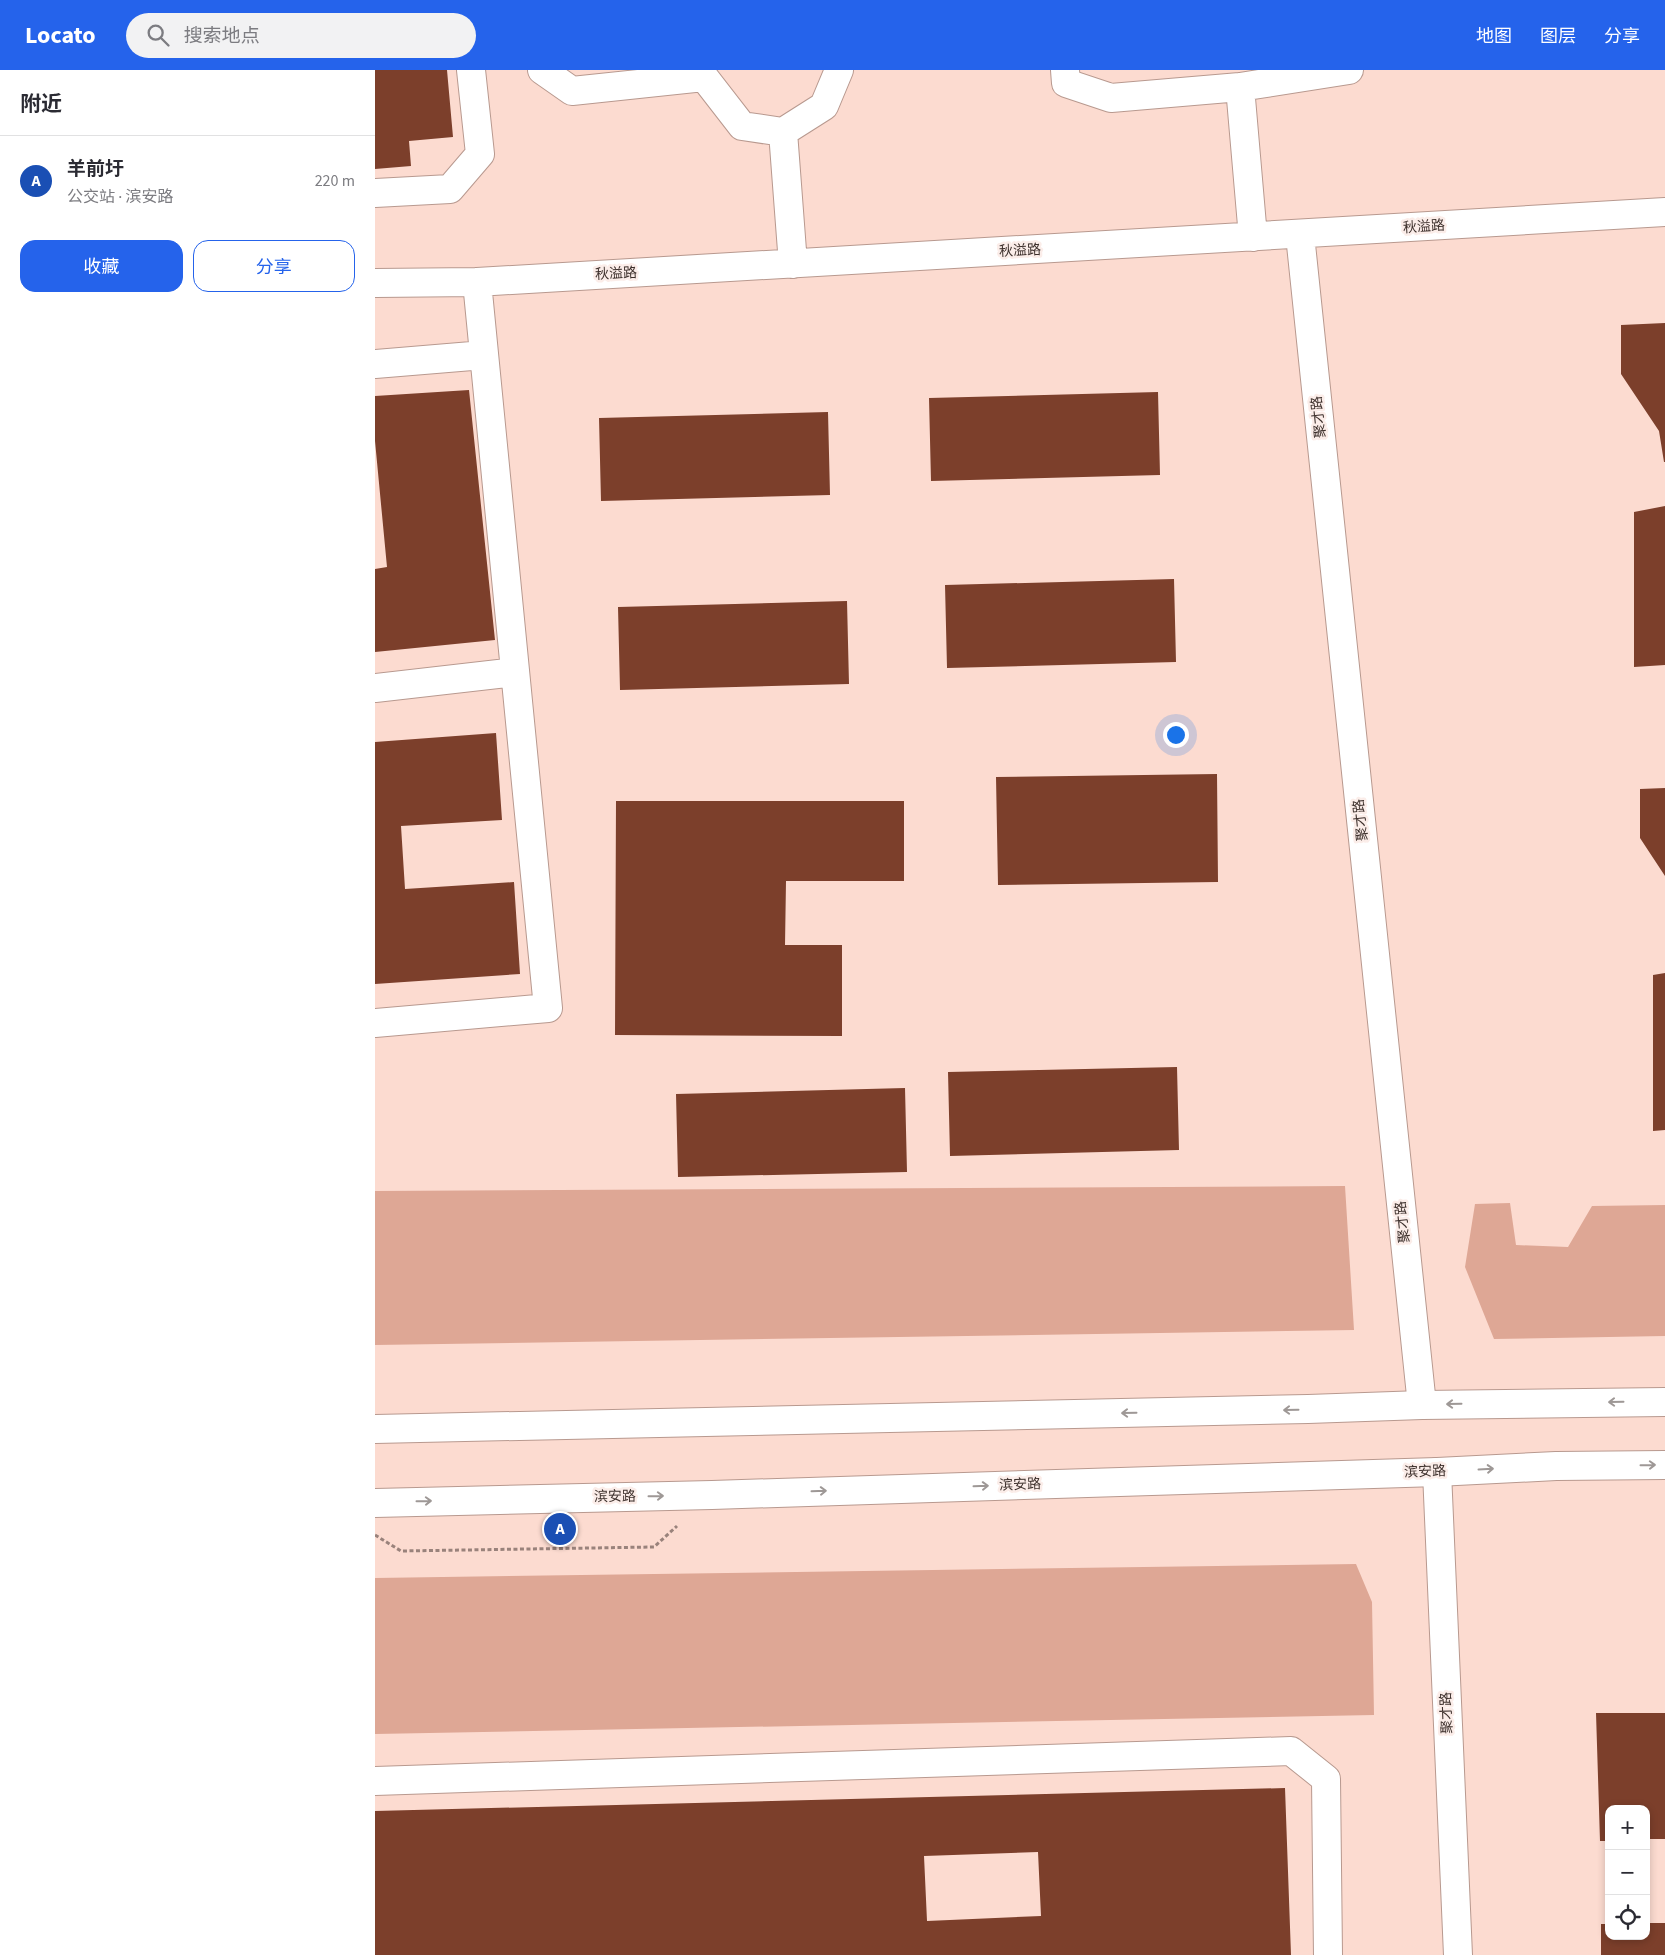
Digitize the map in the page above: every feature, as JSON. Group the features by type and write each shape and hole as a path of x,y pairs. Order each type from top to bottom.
{"street":[{"path":"375,193 450,189 480,154 471,70"},
{"path":"542,70 572,91 705,74 742,126 783,132 824,106 839,70"},
{"path":"1065,70 1066,83 1111,98 1240,87 1349,70"},
{"path":"1240,87 1253,237"},
{"path":"783,132 793,264"},
{"name":"秋溢路","path":"375,283 477,282 1665,212"},
{"name":"聚才路","path":"1300,235 1422,1405"},
{"path":"375,1023 548,1008 477,282"},
{"path":"375,364 484,355"},
{"path":"375,688 515,672"},
{"path":"375,1429 1298,1410 1422,1405 1665,1402"},
{"name":"滨安路","path":"375,1503 1437,1472 1556,1466 1665,1465"},
{"name":"聚才路","path":"1437,1472 1457,1955"},
{"path":"375,1781 1291,1751 1326,1779 1328,1955"}],"path":[{"path":"375,1535 401,1551 654,1547 712,1494"}],"shaded area":[{"path":"1345,1186 1354,1330 375,1345 375,1191"},
{"path":"1510,1203 1516,1245 1568,1247 1592,1206 1665,1205 1665,1336 1494,1339 1465,1267 1475,1204"},
{"path":"1356,1564 1372,1602 1374,1715 375,1734 375,1578"}],"building":[{"path":"375,70 447,70 453,137 409,141 411,166 375,169"},
{"path":"1665,323 1664,462 1659,431 1621,374 1621,325"},
{"path":"469,390 495,640 375,652 375,569 387,567 375,441 375,396"},
{"path":"1158,392 1160,475 931,481 929,398"},
{"path":"828,412 830,495 601,501 599,418"},
{"path":"1665,506 1665,665 1634,667 1634,512"},
{"path":"1174,579 1176,662 947,668 945,585"},
{"path":"847,601 849,684 620,690 618,607"},
{"path":"496,733 502,820 401,826 405,889 514,882 520,974 375,984 375,742"},
{"path":"1217,774 1218,882 998,885 996,777"},
{"path":"1665,788 1665,876 1640,838 1640,789"},
{"path":"616,801 904,801 904,881 786,881 785,945 842,945 842,1036 615,1035"},
{"path":"1665,973 1665,1130 1653,1131 1653,975"},
{"path":"1177,1067 1179,1150 950,1156 948,1072"},
{"path":"905,1088 907,1172 678,1177 676,1094"},
{"path":"1596,1713 1665,1713 1665,1839 1650,1839 1650,1805 1605,1805 1605,1841 1600,1841"},
{"path":"1285,1788 1291,1955 375,1955 375,1811","holes":["1038,1852 1041,1916 927,1921 924,1856"]},
{"path":"1650,1923 1665,1923 1665,1955 1601,1955 1601,1924 1605,1924 1605,1940 1650,1940"}],"place":[{"name":"羊前圩","path":"560,1529"}]}
